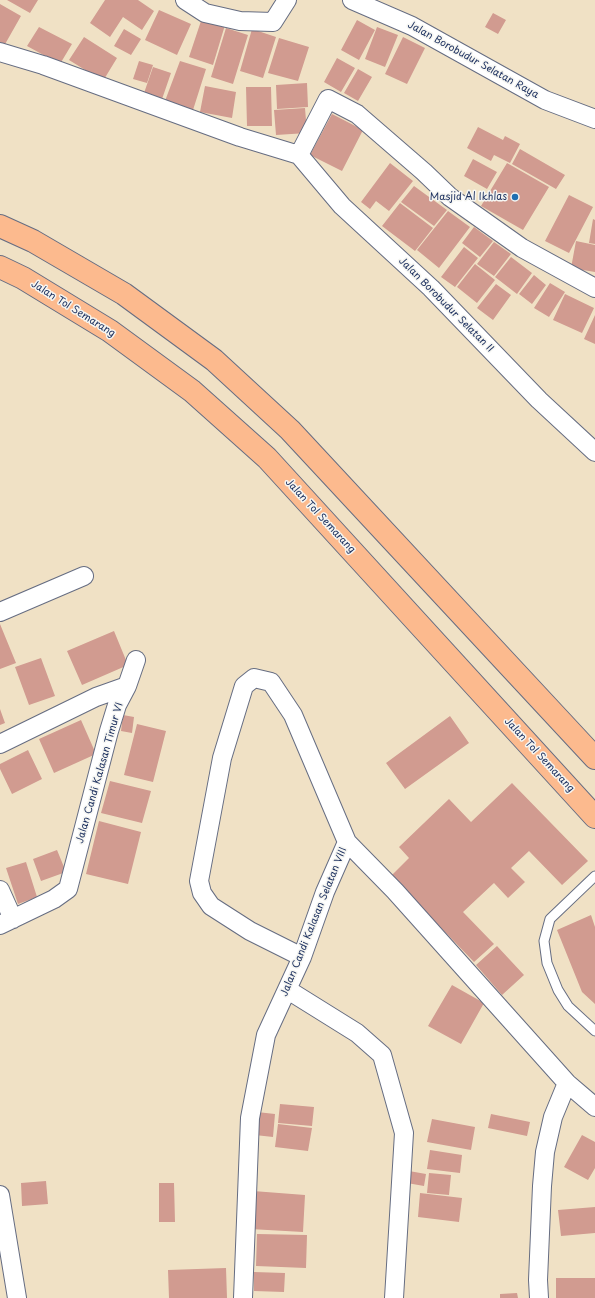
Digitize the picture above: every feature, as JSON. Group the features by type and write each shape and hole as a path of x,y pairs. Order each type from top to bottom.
{"highway":[{"path":"0,226 32,241 124,294 225,371 290,430 595,758"},
{"name":"Jalan Tol Semarang","path":"0,267 23,278 110,331 192,391 267,458 595,817"}],"street":[{"path":"184,0 205,13 212,15 240,21 273,22 287,0"},
{"name":"Jalan Borobudur Selatan Raya","path":"352,0 378,6 545,100 595,118"},
{"path":"0,52 43,65 240,137 299,155 328,99 357,114 424,172 450,197 522,248 595,288"},
{"name":"Jalan Borobudur Selatan II","path":"299,155 342,206 432,288 539,400 595,452"},
{"path":"0,612 84,576"},
{"path":"127,686 136,660"},
{"path":"302,957 250,931 211,906 202,894 199,881 222,758 244,686 254,678 271,682 294,714 348,842"},
{"name":"Jalan Candi Kalasan Timur VI","path":"0,744 96,697 127,686"},
{"name":"Jalan Candi Kalasan Timur VI","path":"7,922 54,900 68,889 110,731 118,705 127,686"},
{"name":"Jalan Candi Kalasan Selatan VIII","path":"243,1298 250,1118 266,1035 288,990 302,957 325,892 348,842 395,891 567,1083 595,1107"},
{"path":"0,890 7,922"},
{"path":"288,990 357,1032 382,1055 404,1133 394,1298"},
{"path":"539,1298 538,1280 545,1152 552,1117 567,1083"},
{"path":"0,1195 17,1298"}],"lane":[{"path":"595,876 550,919 544,941 547,963 558,990 568,1006 595,1030"}],"building":[{"path":"7,0 38,0 30,13"},
{"path":"105,0 138,0 154,11 142,30 123,17 110,37 90,23"},
{"path":"0,4 21,16 4,46 0,44"},
{"path":"159,10 191,24 177,55 145,40"},
{"path":"493,13 506,20 498,34 485,27"},
{"path":"202,18 225,25 213,65 189,57"},
{"path":"357,20 375,30 359,60 341,50"},
{"path":"39,27 72,44 60,64 27,46"},
{"path":"377,27 398,35 385,67 365,59"},
{"path":"226,28 248,35 233,84 211,77"},
{"path":"124,29 141,39 131,55 114,46"},
{"path":"252,29 276,37 263,78 240,71"},
{"path":"84,37 117,58 103,81 69,60"},
{"path":"403,37 425,48 407,84 385,74"},
{"path":"279,38 309,47 298,81 268,73"},
{"path":"337,58 355,68 341,92 324,82"},
{"path":"139,61 153,65 147,83 133,79"},
{"path":"180,61 206,69 193,110 165,101"},
{"path":"153,67 171,73 161,102 143,96"},
{"path":"358,69 372,77 358,101 344,93"},
{"path":"307,83 308,107 277,109 276,85"},
{"path":"205,86 236,92 232,118 200,112"},
{"path":"246,87 271,87 272,126 247,126"},
{"path":"305,108 307,133 276,135 274,110"},
{"path":"332,114 363,130 342,171 310,155"},
{"path":"478,127 503,140 505,136 520,144 510,163 494,155 491,161 467,148"},
{"path":"520,149 565,175 556,189 512,164"},
{"path":"473,159 497,172 487,189 464,176"},
{"path":"390,163 413,181 389,211 376,201 370,209 361,202"},
{"name":"Masjid Al Ikhlas","path":"507,163 549,187 523,230 481,206"},
{"path":"414,186 447,210 434,226 401,202"},
{"path":"569,195 593,207 569,253 545,241"},
{"path":"400,203 433,228 415,251 382,226"},
{"path":"448,211 470,227 439,268 417,250"},
{"path":"593,219 595,220 595,244 589,243"},
{"path":"474,227 493,241 480,257 462,243"},
{"path":"576,241 595,245 595,272 571,268"},
{"path":"494,242 511,254 494,276 477,264"},
{"path":"464,247 478,258 455,287 441,277"},
{"path":"511,257 532,273 517,294 495,277"},
{"path":"475,264 495,280 477,303 457,287"},
{"path":"534,275 546,285 532,304 519,294"},
{"path":"550,283 565,292 549,317 534,308"},
{"path":"496,284 511,295 493,320 477,308"},
{"path":"565,294 594,308 582,333 553,320"},
{"path":"595,315 595,344 584,339"},
{"path":"0,624 16,663 0,669"},
{"path":"114,631 128,665 82,685 67,651"},
{"path":"41,658 55,696 29,705 15,667"},
{"path":"0,709 5,723 0,725"},
{"path":"123,715 134,717 132,733 121,731"},
{"path":"450,716 469,743 405,789 386,763"},
{"path":"81,720 96,754 54,773 39,739"},
{"path":"137,724 166,731 153,782 124,775"},
{"path":"28,750 42,779 12,794 0,769 0,764"},
{"path":"110,781 151,791 142,823 101,813"},
{"path":"512,783 588,861 562,885 529,851 511,868 525,882 508,898 494,883 463,912 494,944 474,962 391,876 409,858 399,847 449,799 471,822"},
{"path":"99,821 141,832 128,884 86,874"},
{"path":"57,850 66,872 41,881 33,859"},
{"path":"26,862 37,897 18,904 6,868"},
{"path":"591,915 595,927 595,1004 582,992 557,930"},
{"path":"497,946 524,975 502,995 476,965"},
{"path":"452,985 484,1003 461,1044 428,1026"},
{"path":"280,1104 314,1107 312,1126 278,1123"},
{"path":"257,1112 275,1114 273,1137 255,1135"},
{"path":"491,1114 530,1122 527,1136 488,1128"},
{"path":"432,1119 475,1127 471,1150 427,1142"},
{"path":"278,1124 312,1128 308,1151 275,1147"},
{"path":"582,1135 595,1142 595,1168 588,1180 564,1167"},
{"path":"430,1150 462,1155 460,1173 427,1169"},
{"path":"409,1171 426,1174 424,1186 407,1183"},
{"path":"429,1173 451,1175 449,1195 427,1193"},
{"path":"46,1181 48,1204 22,1206 21,1183"},
{"path":"159,1183 174,1183 175,1222 159,1222"},
{"path":"253,1191 305,1195 303,1232 250,1229"},
{"path":"420,1193 462,1198 459,1222 418,1217"},
{"path":"595,1207 595,1233 561,1236 558,1210"},
{"path":"257,1234 307,1235 306,1268 256,1266"},
{"path":"226,1268 227,1298 169,1298 168,1270"},
{"path":"254,1272 285,1273 284,1292 254,1291"},
{"path":"556,1278 595,1278 595,1298 556,1298"},
{"path":"517,1293 518,1298 500,1298 500,1294"}],"place":[{"name":"Masjid Al Ikhlas","path":"515,197"}]}
